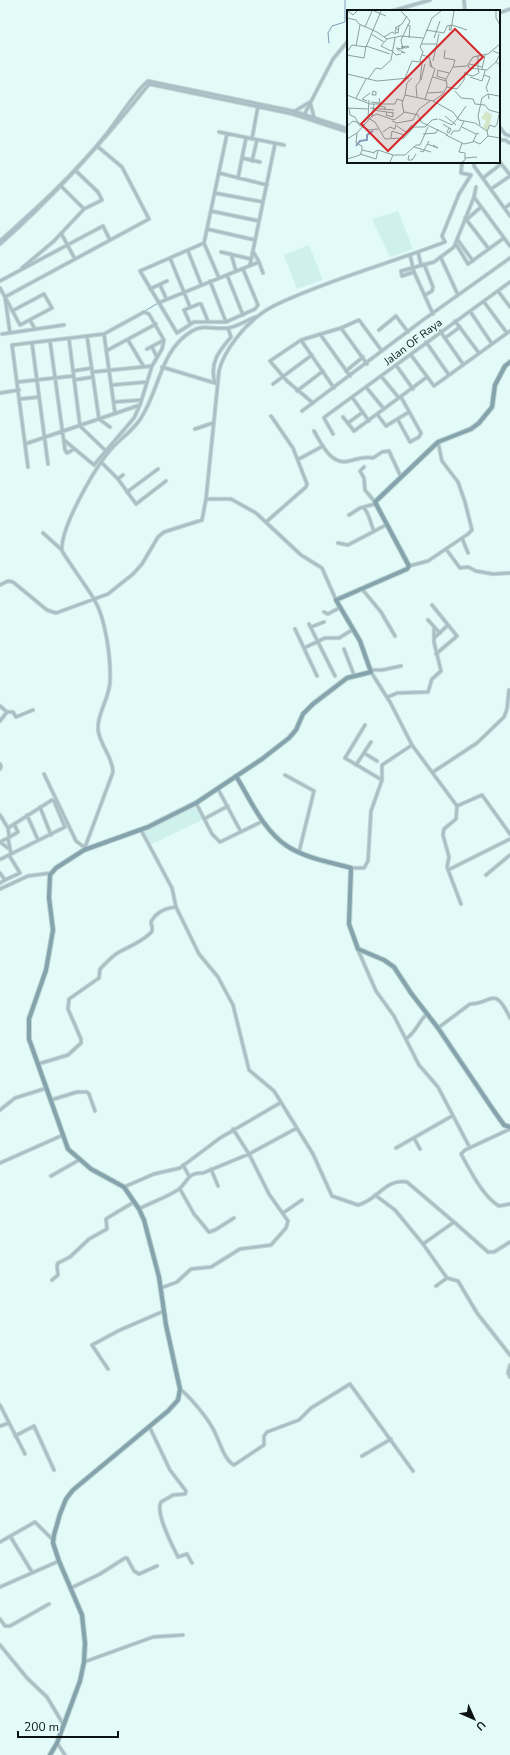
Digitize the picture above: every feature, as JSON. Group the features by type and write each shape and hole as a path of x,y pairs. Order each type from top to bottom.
{"street":[{"path":"395,10 430,0"},
{"path":"464,0 465,10"},
{"path":"500,13 510,9"},
{"path":"304,116 333,59 347,42"},
{"path":"0,244 76,171 149,82 304,116 347,132"},
{"path":"295,111 310,102"},
{"path":"310,102 314,117"},
{"path":"258,105 295,111 304,116 314,117 347,129"},
{"path":"252,139 258,105"},
{"path":"500,127 505,134 510,136"},
{"path":"219,132 284,145"},
{"path":"219,278 204,243 227,134"},
{"path":"238,178 246,138"},
{"path":"252,161 257,140"},
{"path":"500,140 506,140 510,143"},
{"path":"250,265 275,144"},
{"path":"5,297 149,219 122,167 97,146"},
{"path":"242,158 260,162"},
{"path":"491,189 510,176 500,162"},
{"path":"62,551 69,520 102,463 120,440 137,425 146,410 162,367 174,346 192,330 204,327 228,328 256,317 270,308 339,278 445,242 442,236 459,194 471,175 462,173 462,163"},
{"path":"483,178 499,163"},
{"path":"474,164 510,216"},
{"path":"18,271 61,233 84,209 102,200 98,192 76,171"},
{"path":"218,173 267,185"},
{"path":"61,186 84,209"},
{"path":"0,241 61,186"},
{"path":"414,272 402,276 401,271 441,258 456,244 474,197 476,187"},
{"path":"215,192 263,202"},
{"path":"474,197 510,246"},
{"path":"505,208 510,204"},
{"path":"466,219 481,207"},
{"path":"211,210 259,220"},
{"path":"466,219 489,249"},
{"path":"0,280 103,226 110,240"},
{"path":"207,229 255,240"},
{"path":"61,233 75,259"},
{"path":"456,244 466,264 473,261 504,238"},
{"path":"457,239 473,261"},
{"path":"204,243 140,271 176,333 190,324 208,321 226,322 253,310 258,305 243,269"},
{"path":"188,250 200,284"},
{"path":"220,252 251,259"},
{"path":"253,252 263,273"},
{"path":"418,252 422,265 433,287 432,291 425,295"},
{"path":"231,254 236,271"},
{"path":"410,255 414,272 433,314"},
{"path":"170,258 190,307"},
{"path":"441,258 458,295"},
{"path":"302,411 510,258"},
{"path":"158,303 166,298 184,292 200,284 259,262"},
{"path":"227,275 242,315"},
{"path":"210,281 226,322"},
{"path":"150,289 167,282"},
{"name":"Jalan OF Raya","path":"333,434 324,418 326,416 410,355 440,331 484,302 510,282"},
{"path":"160,285 166,298"},
{"path":"0,288 5,297 12,311 20,326 52,308 44,294 12,311"},
{"path":"498,291 510,306"},
{"path":"5,297 10,333"},
{"path":"410,355 434,386 509,332 484,302"},
{"path":"190,324 184,312 190,307 201,304 208,321"},
{"path":"470,311 492,344"},
{"path":"28,468 12,345 104,334 144,312 149,314 164,340 162,349 152,366 142,400 134,418 93,465 63,440"},
{"path":"379,330 396,316 408,332"},
{"path":"0,585 8,581 13,582 53,613 94,600 108,594 133,574 142,564 158,536 164,532 202,520 205,513 216,384 224,356 256,317"},
{"path":"30,320 35,329"},
{"path":"313,403 283,377 270,361 301,340 341,328 358,320 382,352"},
{"path":"455,321 479,353"},
{"path":"106,351 156,324"},
{"path":"2,334 64,325"},
{"path":"445,338 460,326"},
{"path":"216,384 213,376 214,364 217,354 230,336 228,328"},
{"path":"341,328 367,364"},
{"path":"440,331 463,364"},
{"path":"104,334 115,413"},
{"path":"320,334 350,376"},
{"path":"87,336 99,419 110,427"},
{"path":"69,339 80,426 106,451"},
{"path":"128,339 144,367"},
{"path":"147,349 164,340"},
{"path":"301,340 334,388"},
{"path":"50,341 66,453 74,449"},
{"path":"426,342 449,375"},
{"path":"32,343 48,464"},
{"path":"152,347 158,357"},
{"path":"273,384 312,355"},
{"path":"346,371 363,357"},
{"path":"349,515 360,508 364,508 375,503 438,442 471,429 480,423 492,407 495,385 505,366 510,362"},
{"path":"396,365 414,389"},
{"path":"92,372 152,366"},
{"path":"162,367 216,384"},
{"path":"73,371 92,368"},
{"path":"298,391 323,371"},
{"path":"17,382 73,376"},
{"path":"381,376 400,397 421,433 419,437 410,442 398,420"},
{"path":"343,417 354,432 400,397 414,389 427,377"},
{"path":"74,380 93,378"},
{"path":"112,385 147,382"},
{"path":"366,387 384,409"},
{"path":"0,393 19,390"},
{"path":"20,399 38,396"},
{"path":"352,397 369,421"},
{"path":"114,402 142,400"},
{"path":"25,444 140,405"},
{"path":"348,423 363,412"},
{"path":"377,414 386,426 409,412"},
{"path":"105,423 108,416"},
{"path":"266,522 306,487 307,484 299,459 281,428 271,416"},
{"path":"195,429 213,424"},
{"path":"314,431 323,446 336,461 342,462 366,457 373,458 388,450 401,477"},
{"path":"336,600 407,569 409,566 424,563 471,531 471,522 458,482 442,461 438,442"},
{"path":"299,459 323,446"},
{"path":"102,463 118,479 136,504 166,481"},
{"path":"364,467 360,471 364,478 366,490 375,503 409,566"},
{"path":"127,492 158,468"},
{"path":"118,479 123,476"},
{"path":"206,499 231,499 239,502 266,522 301,555 322,568 339,608 362,647 371,671 388,697 412,745 457,806 456,820 443,832 448,857 448,870 460,904"},
{"path":"364,508 369,514 370,522 374,531"},
{"path":"338,542 348,545 386,525"},
{"path":"43,533 62,551 94,600 100,614 107,644 110,681 109,691 99,720 98,730 113,772 84,849"},
{"path":"462,538 468,553"},
{"path":"446,549 460,568 468,567 476,571 493,574 510,573"},
{"path":"361,589 381,612 395,636"},
{"path":"432,605 457,636 436,654"},
{"path":"324,612 328,614 339,608"},
{"path":"428,620 440,633"},
{"path":"311,627 324,622"},
{"path":"309,624 335,676"},
{"path":"434,638 448,625"},
{"path":"388,697 397,693 428,692 432,679 441,670 436,654 434,626"},
{"path":"295,629 317,676"},
{"path":"304,648 328,638 339,638 352,630"},
{"path":"344,649 354,675"},
{"path":"0,889 28,876 51,873 60,864 84,849 140,830 196,802 218,789 289,738 296,730 303,714 313,704 347,678 371,671 401,666"},
{"path":"433,772 477,743 504,717 507,709 509,690"},
{"path":"0,706 7,712 13,712 16,717 32,710"},
{"path":"0,721 7,712"},
{"path":"365,725 345,758 382,780"},
{"path":"356,765 371,742"},
{"path":"236,776 263,821 285,844 299,852 351,868 364,868 368,861 371,811 382,780 383,764 412,745"},
{"path":"364,753 377,761"},
{"path":"0,764 2,766 0,769"},
{"path":"44,774 76,841 84,849"},
{"path":"285,775 314,791 299,852"},
{"path":"218,789 241,832"},
{"path":"457,806 482,795 510,834"},
{"path":"1,859 38,840 64,830 65,826 54,801 40,807 8,828"},
{"path":"196,802 212,834 220,842 263,821"},
{"path":"204,819 228,806"},
{"path":"40,807 52,835"},
{"path":"0,815 8,828 10,855 20,873 0,883"},
{"path":"27,815 38,840"},
{"path":"9,848 0,842 18,832 14,824"},
{"path":"140,830 172,888 176,907 199,954 218,977 235,1007 249,1070 272,1088 313,1154 333,1197 358,1205 362,1204 395,1181 407,1182 492,1253 510,1242"},
{"path":"448,870 510,838"},
{"path":"486,875 510,855"},
{"path":"351,868 349,924 373,985 394,1016 419,1065 438,1087 470,1148"},
{"path":"0,873 5,880"},
{"path":"51,873 49,898 53,928 45,976 31,1013 28,1027 29,1039 52,1100 68,1149 79,1160 124,1187 139,1209 161,1288 164,1311 180,1389 176,1403 150,1428 70,1493 60,1514 53,1541"},
{"path":"38,1064 68,1055 81,1043 82,1039 68,1009 69,999 99,978 100,969 118,953 137,943 151,932 151,921 156,915 164,909 176,907"},
{"path":"358,949 392,965 438,1028 494,1111 504,1124 510,1128 461,1154 479,1184 496,1204 501,1206 510,1204"},
{"path":"438,1028 458,1016 470,1004 475,1004 491,997 500,1002 510,1018"},
{"path":"406,1039 415,1032 420,1021 427,1014"},
{"path":"0,1110 15,1098 47,1088"},
{"path":"52,1100 77,1092 87,1092 95,1111"},
{"path":"124,1187 146,1177 178,1168 204,1148 233,1129 280,1103"},
{"path":"396,1148 452,1116"},
{"path":"139,1209 180,1189 189,1176 197,1172 203,1173 248,1154 297,1128"},
{"path":"161,1288 178,1281 191,1269 211,1267 240,1249 271,1246 288,1226 288,1219 269,1194 233,1129"},
{"path":"0,1163 63,1134"},
{"path":"414,1138 420,1149"},
{"path":"51,1176 79,1160"},
{"path":"183,1165 189,1176"},
{"path":"211,1169 218,1186"},
{"path":"180,1189 194,1214 209,1232 216,1230 234,1218"},
{"path":"375,1195 395,1210 423,1244 447,1278"},
{"path":"283,1213 302,1200"},
{"path":"52,1280 58,1275 58,1263 70,1257 89,1239 105,1231 107,1229 106,1219 135,1202"},
{"path":"423,1244 454,1222"},
{"path":"436,1286 447,1278 457,1279 477,1313 510,1356"},
{"path":"108,1369 92,1345 120,1330 164,1311"},
{"path":"510,1365 508,1373 510,1377"},
{"path":"180,1389 191,1399 211,1425 227,1457 234,1464 264,1445 264,1436 267,1432 299,1420 311,1408 349,1384 413,1471"},
{"path":"0,1405 25,1454"},
{"path":"0,1426 8,1423"},
{"path":"15,1436 34,1426 54,1470"},
{"path":"150,1428 170,1470 186,1491 184,1494 173,1495 161,1502 159,1509 161,1517 178,1557 187,1554 192,1563"},
{"path":"362,1456 390,1439"},
{"path":"0,1542 36,1522 53,1541 59,1561 71,1588 84,1625 84,1662 77,1690 57,1743 50,1755"},
{"path":"10,1536 32,1572"},
{"path":"71,1588 100,1574 125,1558 127,1558 134,1571 139,1574 156,1566"},
{"path":"0,1587 59,1561"},
{"path":"0,1619 5,1626 10,1626 49,1604"},
{"path":"84,1662 153,1636 183,1635"},
{"path":"0,1645 27,1678 47,1697 63,1724"},
{"path":"57,1743 65,1755"}],"shaded area":[{"path":"398,211 413,249 390,257 372,219"},
{"path":"309,245 323,280 297,289 284,255"},
{"path":"196,803 204,819 148,846 141,830"}],"waterway":[{"path":"329,43 328,33 332,26 345,22 345,0"},
{"path":"145,311 158,303"}]}
